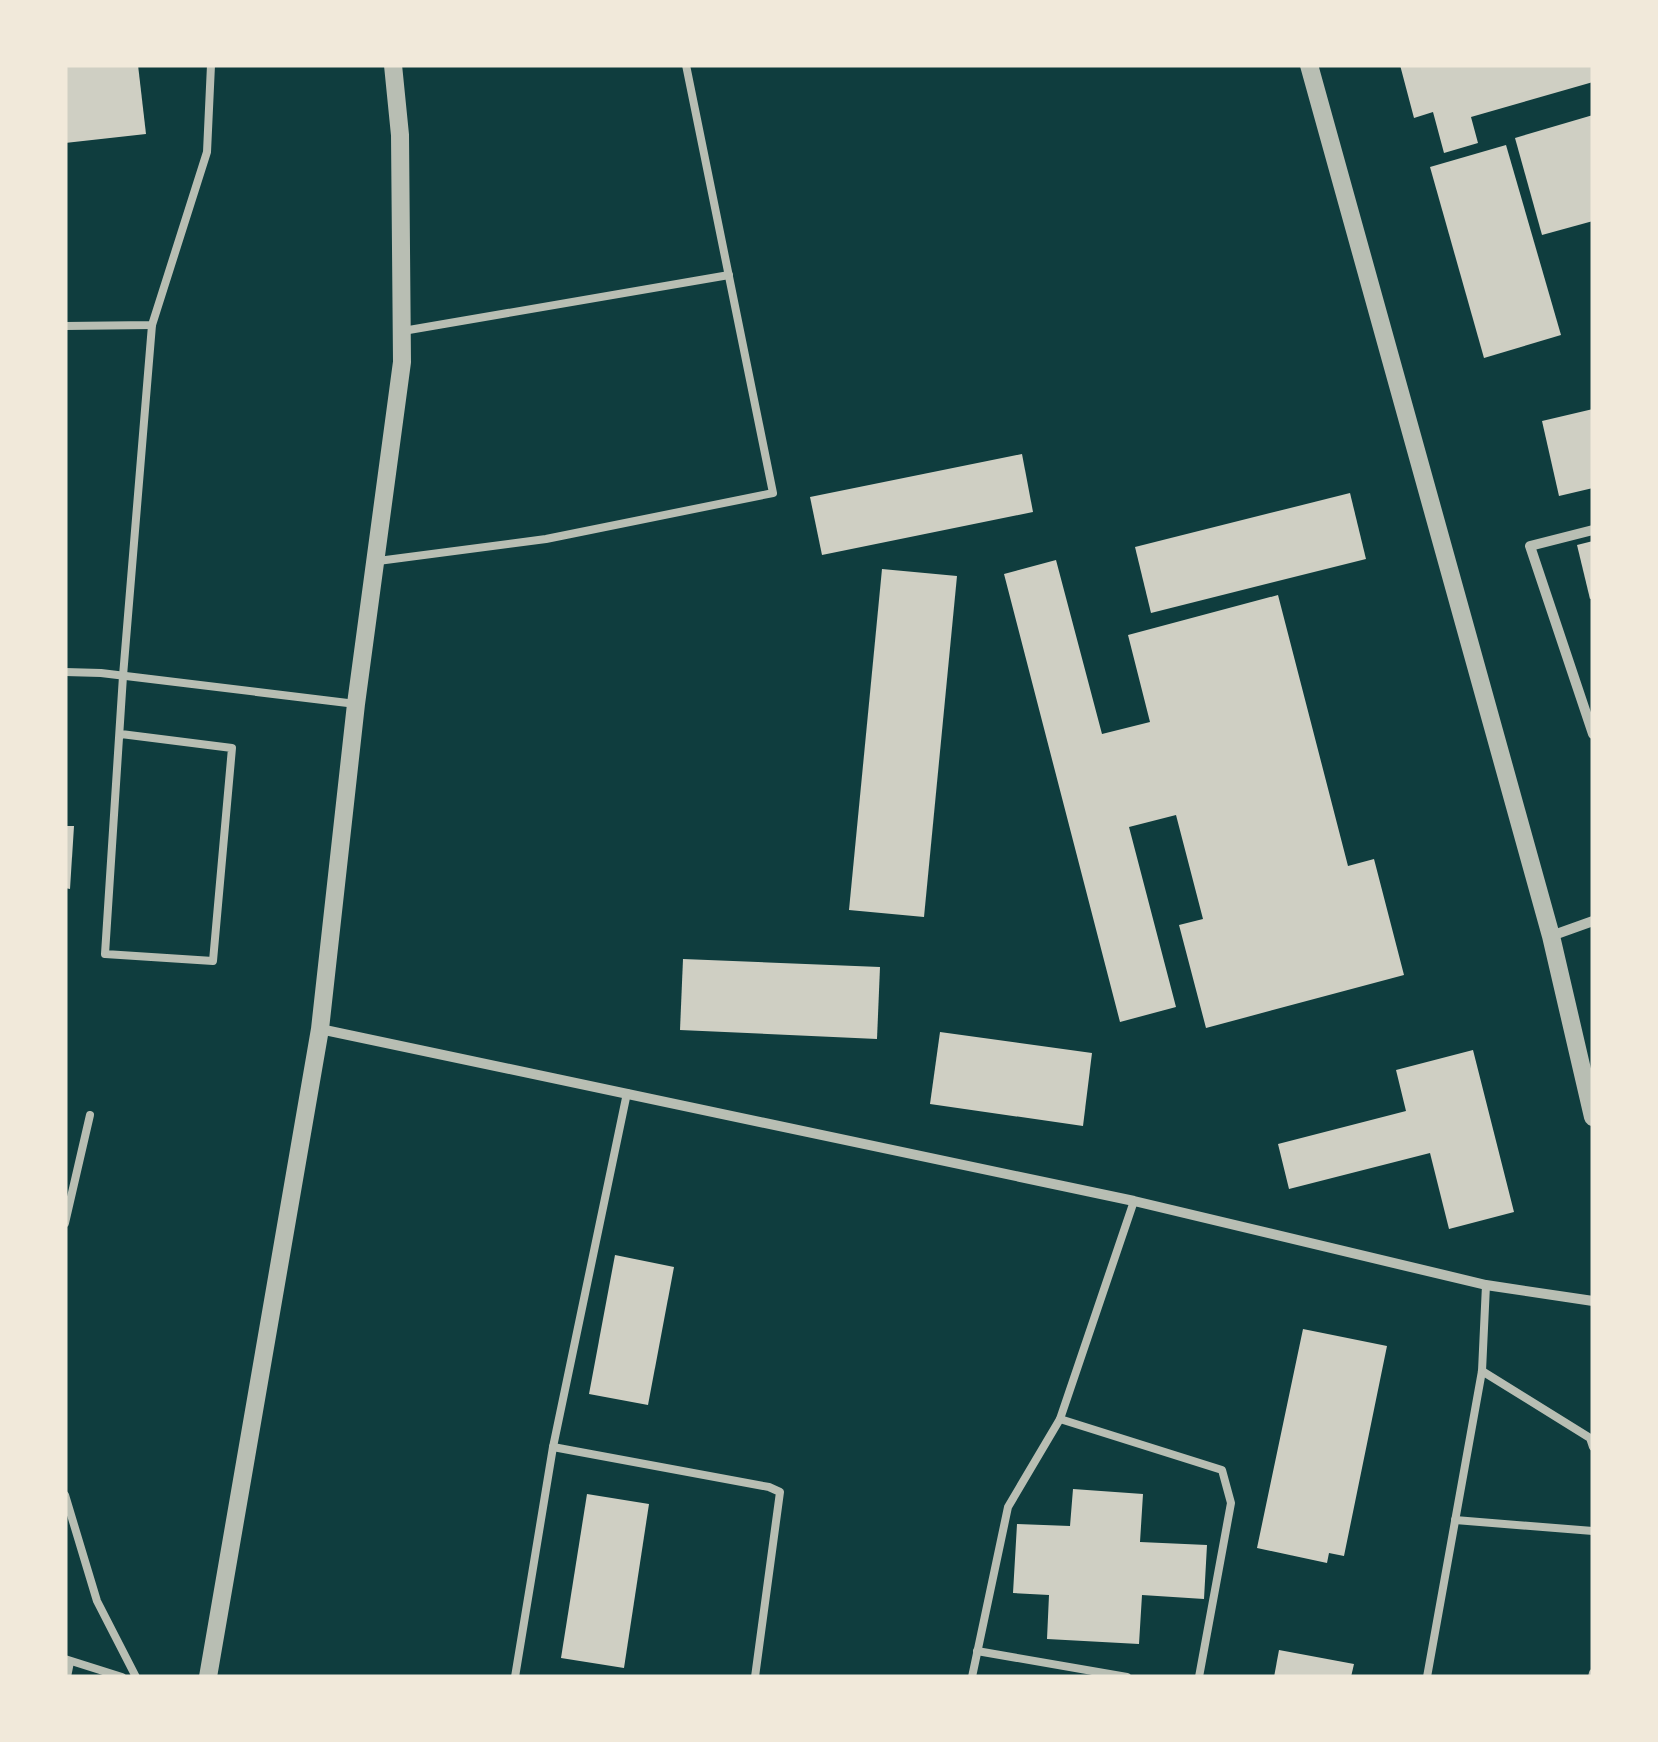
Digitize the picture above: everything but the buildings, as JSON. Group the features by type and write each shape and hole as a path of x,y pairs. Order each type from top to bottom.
{"street":[{"path":"208,1677 320,1029 356,704 402,362 400,135 392,65"},
{"path":"1309,65 1551,936 1593,1116"},
{"path":"1593,530 1530,546 1593,734"},
{"path":"1551,936 1593,921"},
{"path":"320,1029 1134,1201 1486,1285 1593,1301"}],"lane":[{"path":"120,734 232,748 213,960 105,954 123,676 152,325 207,152 211,65"},
{"path":"378,561 546,538 773,493 686,65"},
{"path":"402,331 729,275"},
{"path":"65,326 152,325"},
{"path":"65,672 356,704"},
{"path":"514,1677 553,1447 627,1093"},
{"path":"65,1223 90,1115"},
{"path":"972,1677 1008,1507 1060,1419 1134,1201"},
{"path":"1427,1677 1482,1371 1486,1285"},
{"path":"1482,1371 1590,1438 1593,1447"},
{"path":"1060,1419 1222,1470 1230,1503 1198,1677"},
{"path":"553,1447 780,1492 755,1677"},
{"path":"65,1496 98,1602 136,1677"},
{"path":"1455,1520 1593,1531"},
{"path":"977,1651 1127,1677"},
{"path":"67,1677 67,1660 122,1677"}]}
